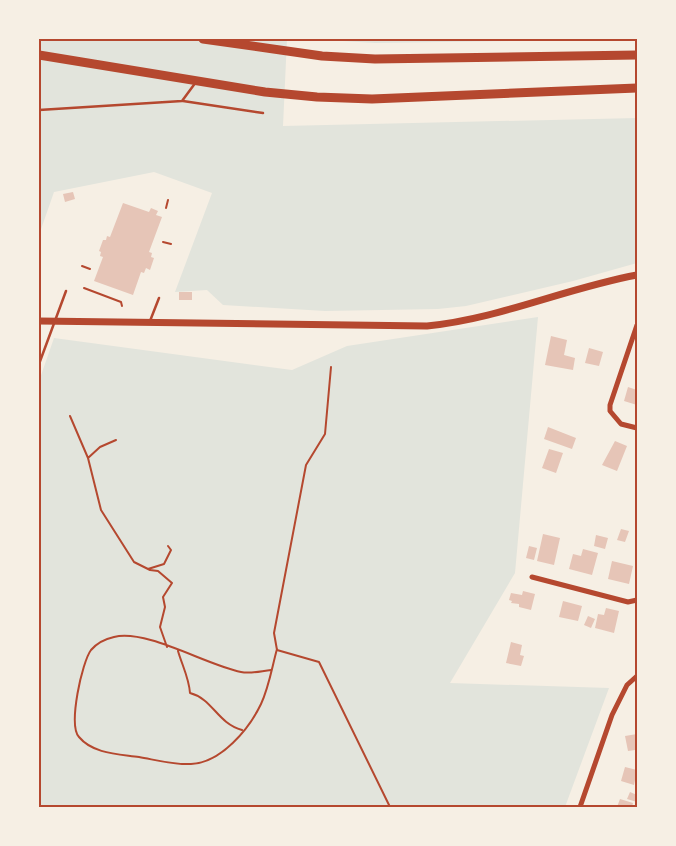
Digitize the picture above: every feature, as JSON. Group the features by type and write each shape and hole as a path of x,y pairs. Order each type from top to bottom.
{"highway":[{"path":"203,39 322,56 375,59 637,55"},
{"path":"39,55 265,92 372,99 637,88"}],"main road":[{"path":"39,321 367,326 442,324 473,320 605,281 637,275"}],"street":[{"path":"637,325 610,405 612,416 621,424 637,428"},
{"path":"532,577 628,602 637,600"},
{"path":"580,807 612,714 627,685 637,676"}],"lane":[{"path":"182,101 197,81"},
{"path":"39,110 182,101 263,113"},
{"path":"39,364 66,291"},
{"path":"149,322 159,298"}],"path":[{"path":"166,208 168,200"},
{"path":"163,242 171,244"},
{"path":"82,266 90,269"},
{"path":"84,288 121,302 122,306"},
{"path":"271,670 241,672 136,637 123,635 99,642 90,651 73,712 73,724 79,738 100,750 192,764 205,762 221,752 242,731 261,704 277,650 274,633 286,559 306,465 324,434 331,367"},
{"path":"70,416 88,458 101,510 134,562 148,569 158,571 172,583 163,597 165,607 160,627 167,647"},
{"path":"88,458 100,447 116,440"},
{"path":"148,569 164,564 170,550 168,546"},
{"path":"277,650 320,662 390,807"},
{"path":"178,651 184,672 190,681 190,693 204,700 229,726 242,731"}],"shaded area":[{"path":"39,39 287,39 283,126 637,118 637,263 573,281 466,306 438,309 325,311 223,305 207,290 175,292 212,193 154,172 54,192 39,235"},
{"path":"310,39 637,39 375,43"},
{"path":"538,317 515,573 450,683 609,688 565,807 39,807 39,381 54,338 292,370 347,346"}],"building":[{"path":"73,192 75,199 65,202 63,194"},
{"path":"123,203 149,212 151,208 158,211 156,215 162,217 149,252 152,253 151,257 154,258 150,270 146,268 144,273 141,272 133,295 94,281 103,257 100,256 101,252 99,251 103,240 106,240 107,236 110,237"},
{"path":"179,292 192,292 192,300 179,300"},
{"path":"551,336 567,340 564,355 575,358 573,370 545,365"},
{"path":"589,348 603,352 599,366 585,363"},
{"path":"628,387 637,390 637,405 624,401"},
{"path":"548,427 576,438 572,449 544,439"},
{"path":"615,441 627,446 617,471 602,465"},
{"path":"549,449 563,453 556,473 542,468"},
{"path":"621,529 629,531 625,542 617,540"},
{"path":"543,534 560,538 554,565 537,561"},
{"path":"596,535 608,538 605,549 594,546"},
{"path":"529,546 537,548 534,560 526,558"},
{"path":"583,549 598,553 592,575 569,569 573,554 581,556"},
{"path":"612,561 633,566 629,584 608,579"},
{"path":"523,591 535,594 531,610 519,607 519,604 511,603 512,601 509,600 511,593 522,595"},
{"path":"563,601 582,606 578,621 559,617"},
{"path":"606,608 619,611 614,633 595,628 598,614 604,615"},
{"path":"588,616 595,619 591,628 584,625"},
{"path":"511,642 522,645 520,655 524,656 521,666 506,663"},
{"path":"637,734 636,755 635,750 628,751 625,736"},
{"path":"625,767 637,770 634,785 621,781"},
{"path":"630,792 637,795 637,802 627,799"},
{"path":"620,799 633,803 632,807 617,807"}]}
